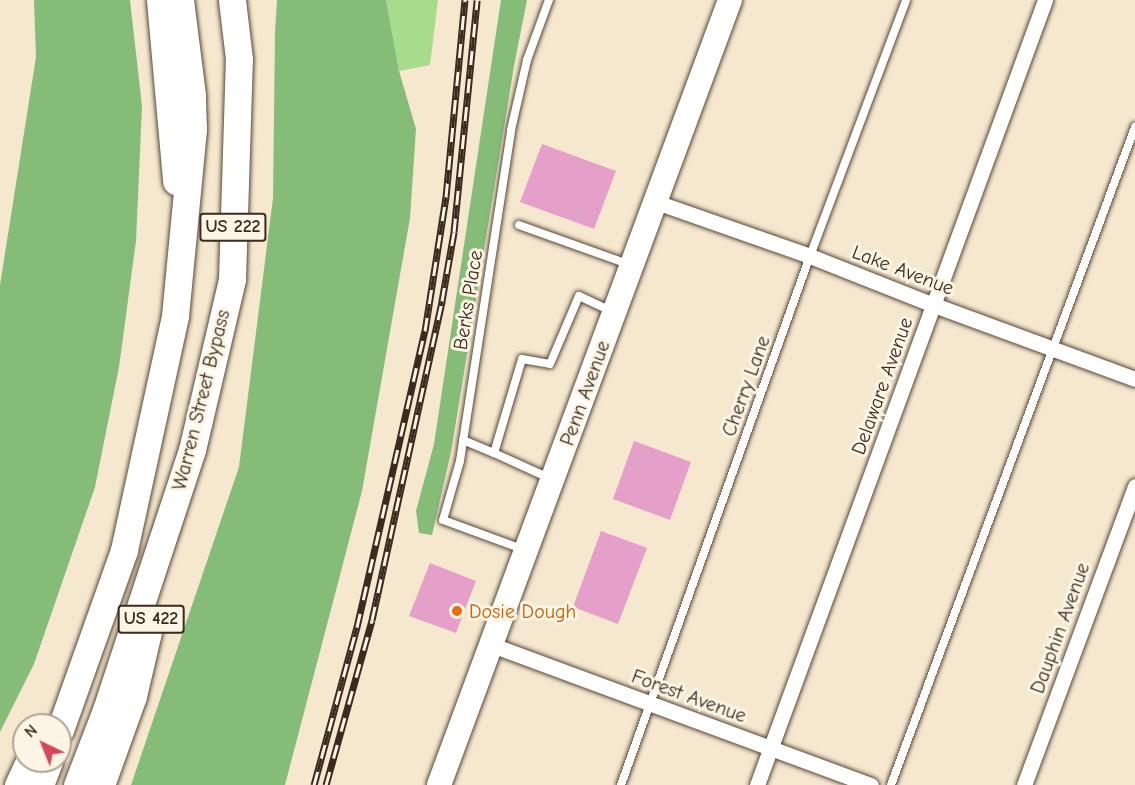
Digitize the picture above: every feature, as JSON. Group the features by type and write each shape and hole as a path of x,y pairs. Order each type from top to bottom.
{"highway":[{"path":"160,0 181,248"},
{"name":"Warren Street Bypass","path":"66,713 124,550 175,316 193,129 192,95 180,0"},
{"name":"Warren Street Bypass","path":"77,785 106,710 192,450 232,279 239,59 232,0"},
{"name":"US 422","path":"101,785 133,696 192,450"},
{"name":"US 422","path":"50,713 124,550"}],"main road":[{"name":"Penn Avenue","path":"440,785 730,0"}],"street":[{"name":"Delaware Avenue","path":"757,785 1046,0"},
{"name":"Lake Avenue","path":"656,202 810,256 934,305 1135,379"},
{"name":"Dauphin Avenue","path":"1024,785 1135,486"},
{"name":"Forest Avenue","path":"492,645 871,785"}],"lane":[{"name":"Berks Place","path":"527,551 443,520 463,440 511,130 527,60 549,0"},
{"name":"Cherry Lane","path":"621,785 810,256 906,0"},
{"path":"891,785 1135,127"},
{"path":"519,225 632,266"},
{"path":"494,453 522,359 550,364 579,296 615,312"},
{"path":"463,440 553,480"}],"green space":[{"path":"34,0 130,0 142,106 136,241 119,367 95,487 34,664 0,732 0,285 36,57"},
{"path":"277,0 386,0 399,71 416,129 410,218 362,491 285,785 131,785 239,467 273,198"},
{"path":"386,0 438,0 430,65 399,71"},
{"path":"501,0 527,0 514,66 451,452 432,535 419,533 416,511 434,444"}],"building":[{"path":"542,144 616,171 594,229 520,202"},
{"path":"634,441 691,462 670,520 613,499"},
{"path":"601,531 647,548 618,624 573,607"},
{"path":"430,563 476,581 456,633 409,616"}],"railway":[{"path":"314,785 357,627 425,331 446,197 465,0"},
{"path":"326,785 372,620 442,301 454,232 477,0"}],"place":[{"name":"Dosie Dough","path":"457,611"}]}
